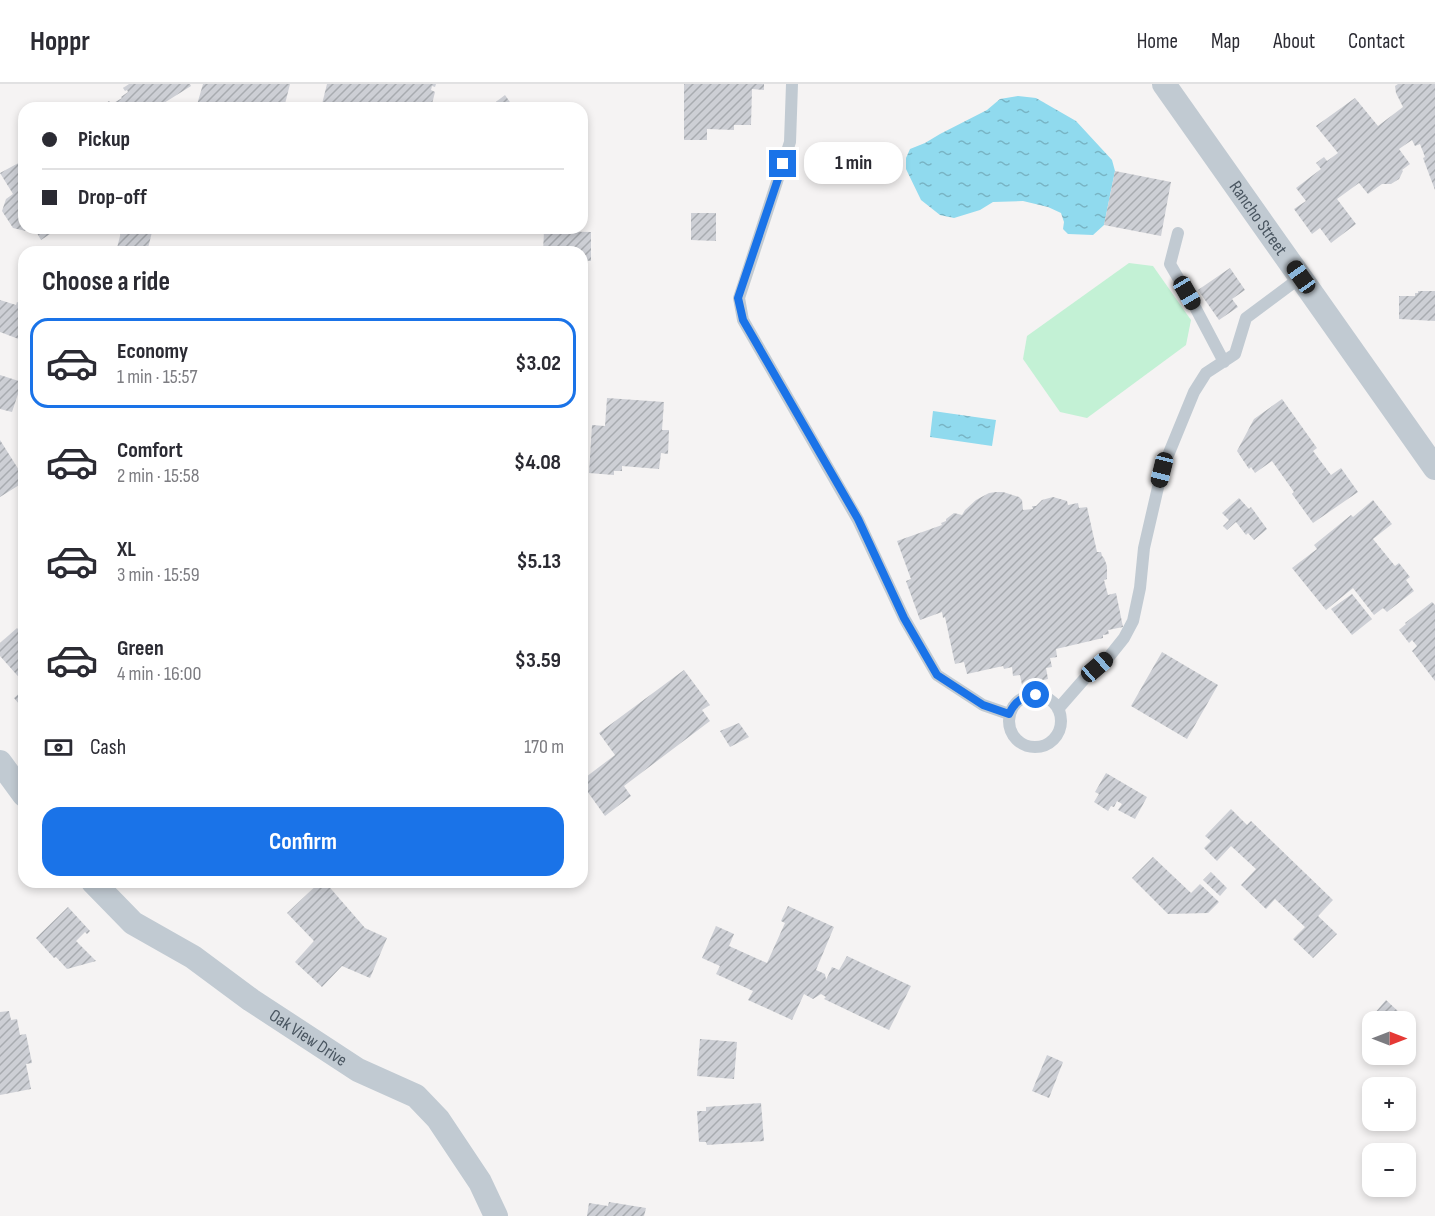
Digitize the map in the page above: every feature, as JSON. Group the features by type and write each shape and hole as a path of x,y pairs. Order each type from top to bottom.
{"street":[{"name":"Rancho Street","path":"1164,84 1435,468"},
{"path":"0,762 18,787"},
{"name":"Oak View Drive","path":"99,888 133,923 193,957 251,1000 358,1070 416,1096 438,1119 480,1182 496,1216"}],"lane":[{"path":"792,84 790,142 738,298 743,320 858,519 904,618 937,675 983,705 1009,714"},
{"path":"1178,233 1170,264 1224,362"},
{"path":"1058,709 1086,677 1108,658 1124,638 1133,621 1140,588 1144,548 1162,470 1194,392 1206,373 1235,354 1246,318 1301,277"},
{"path":"1036,695 1045,697 1058,709 1061,726 1052,741 1037,748 1021,744 1014,739 1008,723 1009,714 1019,700 1036,695"}],"green space":[{"path":"1129,263 1153,266 1191,320 1186,345 1087,418 1060,412 1023,359 1027,336"}],"water":[{"path":"1018,96 1036,98 1076,121 1112,160 1115,171 1104,225 1093,235 1068,234 1063,229 1064,222 1061,213 1048,207 1023,201 993,202 980,210 954,218 940,215 921,200 906,169 906,158 910,149 987,110 1000,99"},
{"path":"933,411 996,420 992,446 930,437"}],"building":[{"path":"129,84 190,84 191,86 166,102 115,102 128,92 123,88"},
{"path":"203,84 290,84 286,102 198,102"},
{"path":"327,84 436,84 431,90 435,92 432,102 322,102"},
{"path":"684,84 764,84 764,90 752,89 751,125 734,125 734,130 707,129 707,140 684,140"},
{"path":"1398,84 1435,84 1435,190 1420,144 1415,146 1412,140 1399,149 1410,164 1402,170 1399,179 1391,184 1382,184 1368,194 1359,183 1337,199 1356,224 1331,243 1320,228 1312,234 1294,209 1306,201 1296,188 1321,169 1316,163 1324,157 1327,161 1338,153 1316,126 1355,98 1378,126 1403,107 1396,93 1395,86"},
{"path":"505,95 510,102 496,102"},
{"path":"18,163 18,229 13,228 2,211 6,199 13,194 0,173"},
{"path":"1115,171 1171,182 1161,236 1104,225"},
{"path":"691,213 716,213 716,241 691,240"},
{"path":"591,232 591,261 588,261 588,246 543,246 544,234 588,234"},
{"path":"38,234 50,234 41,240"},
{"path":"120,234 152,234 148,246 118,246"},
{"path":"1230,268 1245,290 1232,299 1238,307 1219,320 1198,290"},
{"path":"1418,291 1435,291 1435,321 1399,319 1399,296 1415,296"},
{"path":"0,300 16,305 18,302 18,339 0,332"},
{"path":"0,375 18,381 18,394 12,412 0,409"},
{"path":"607,398 664,402 662,430 669,430 668,454 661,453 659,469 622,466 622,471 614,471 614,475 589,473 592,425 605,426"},
{"path":"1282,399 1317,448 1313,451 1331,475 1341,468 1358,492 1313,523 1272,461 1255,473 1251,467 1249,469 1237,451 1254,419"},
{"path":"0,440 18,468 18,486 0,497"},
{"path":"996,492 1019,497 1022,500 1023,510 1033,509 1032,506 1036,506 1042,500 1053,497 1067,501 1068,505 1078,503 1079,508 1087,507 1097,552 1101,552 1107,566 1107,579 1104,580 1108,595 1116,593 1123,627 1108,630 1109,634 1103,635 1103,638 1056,649 1057,657 1050,658 1052,667 1046,668 1048,679 1022,685 1020,675 1013,676 1012,667 1004,669 1003,666 967,674 964,662 955,664 942,612 920,620 906,581 911,579 897,541 942,525 941,523 954,513 962,515 976,500"},
{"path":"1239,498 1249,509 1251,507 1267,529 1254,540 1248,533 1246,535 1236,522 1227,530 1223,526 1229,520 1222,513"},
{"path":"1373,500 1392,524 1373,539 1395,566 1399,563 1410,577 1406,580 1414,591 1387,612 1383,608 1374,615 1353,588 1326,610 1292,568 1317,549 1314,545"},
{"path":"1352,594 1372,619 1352,635 1331,609"},
{"path":"1432,602 1435,605 1435,681 1412,651 1417,646 1412,640 1409,643 1399,630"},
{"path":"18,629 18,676 0,656 0,643"},
{"path":"1162,652 1218,685 1187,739 1131,706"},
{"path":"684,670 710,705 702,710 710,721 624,786 631,796 605,816 588,792 588,775 615,755 599,733"},
{"path":"739,723 749,737 730,747 720,731"},
{"path":"1106,773 1147,797 1135,819 1118,810 1122,804 1117,801 1108,811 1094,802 1099,794 1095,792"},
{"path":"1231,809 1247,825 1251,821 1333,900 1318,916 1337,934 1313,958 1293,939 1305,927 1275,899 1266,909 1241,885 1256,869 1231,846 1217,861 1204,848 1211,841 1205,836"},
{"path":"1153,857 1191,893 1200,884 1219,902 1208,913 1168,914 1132,878"},
{"path":"1211,872 1227,888 1220,896 1203,880"},
{"path":"314,888 330,888 365,928 387,938 370,978 342,966 322,987 295,962 314,941 287,913"},
{"path":"788,906 834,927 816,970 825,974 826,980 832,967 839,970 847,956 911,986 889,1030 824,999 826,997 821,994 813,999 804,994 792,1020 748,1000 753,991 716,974 720,966 702,958 716,926 734,934 729,946 767,963 785,923 781,921"},
{"path":"68,907 90,931 87,934 85,932 76,941 96,961 67,969 36,938"},
{"path":"1386,1000 1398,1011 1377,1011"},
{"path":"9,1011 11,1020 17,1019 20,1035 26,1034 32,1063 26,1064 31,1089 0,1095 0,1012"},
{"path":"700,1039 737,1042 734,1079 697,1076"},
{"path":"1047,1055 1063,1062 1049,1098 1032,1091"},
{"path":"761,1103 764,1141 707,1145 706,1142 699,1142 697,1111 706,1111 706,1107"},
{"path":"609,1202 646,1208 644,1216 587,1216 589,1203 608,1206"}],"route":[{"path":"783,164 738,298 743,320 858,519 904,618 937,675 983,705 1009,714 1019,700 1036,695"}]}
